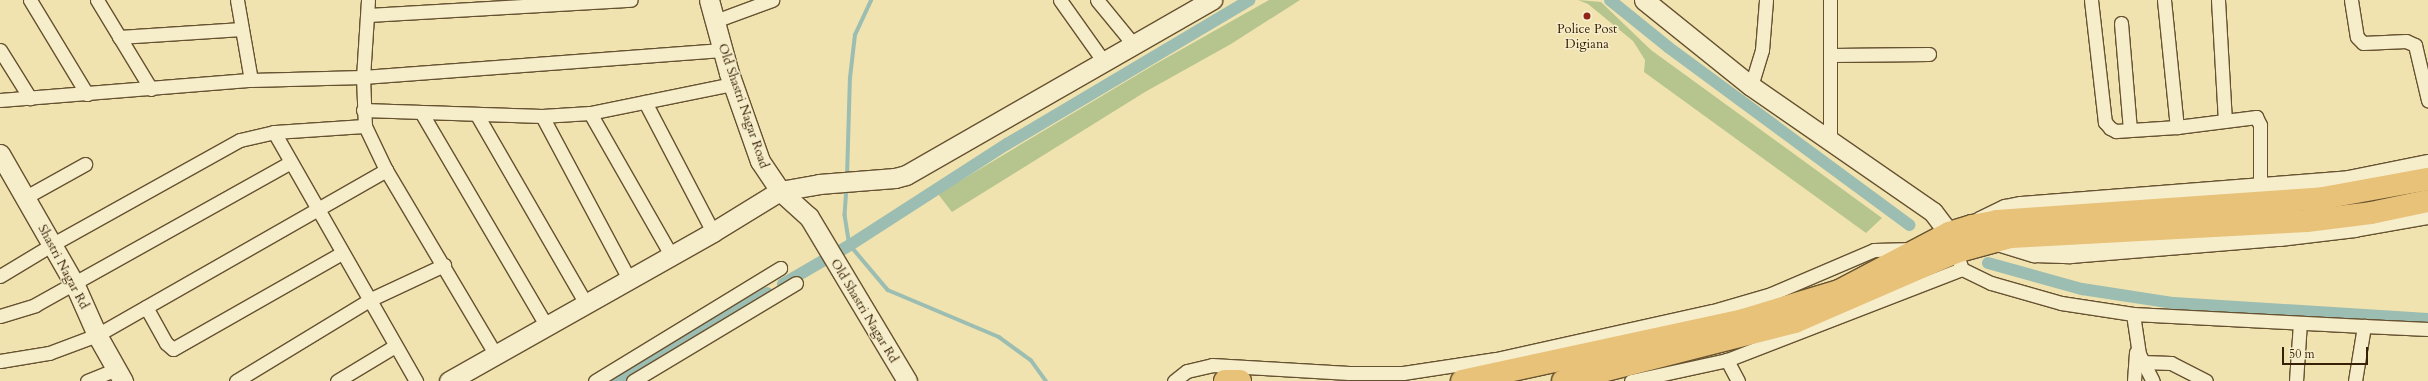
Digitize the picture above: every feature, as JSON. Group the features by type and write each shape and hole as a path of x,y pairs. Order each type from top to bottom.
{"highway":[{"path":"1956,251 1972,226 1997,221 2239,197 2323,198 2428,179"},
{"path":"1563,381 1795,322 1956,251 1996,241 2027,236 2330,219 2428,201"},
{"path":"1464,377 1743,320 1839,291 1919,249 1956,251"},
{"path":"1225,381 1240,381"}],"street":[{"path":"30,0 87,94"},
{"path":"97,0 151,89"},
{"path":"236,0 252,80"},
{"path":"368,0 363,77 363,110 365,126 386,170 444,265 496,355"},
{"path":"368,15 631,0"},
{"name":"Old Shastri Nagar Road","path":"709,0 722,50 760,161 768,177 780,191 809,217 824,236"},
{"path":"715,21 772,0"},
{"path":"1060,0 1104,62"},
{"path":"1098,0 1134,44"},
{"path":"449,381 713,232 780,191 820,184 868,182 895,178 917,169 1212,0"},
{"path":"1751,86 1762,50 1766,0"},
{"path":"1830,0 1832,55 1830,141"},
{"path":"2091,0 2105,122 2116,131 2177,127 2256,117 2259,120 2260,188"},
{"path":"2164,0 2177,127"},
{"path":"2218,0 2225,121"},
{"path":"2351,0 2357,37 2363,43 2406,41 2415,45 2428,100"},
{"path":"1649,1 1751,86 1933,212 1956,251 1991,283 2028,296 2133,314 2428,328"},
{"path":"2122,23 2130,130"},
{"path":"119,37 242,29"},
{"path":"0,50 30,98"},
{"path":"0,100 252,80 363,77 722,50"},
{"path":"1832,55 1929,54"},
{"path":"363,110 542,116 590,112 733,84"},
{"path":"645,102 713,232"},
{"path":"421,112 547,327"},
{"path":"590,112 672,255"},
{"path":"477,114 586,304"},
{"path":"542,116 629,279"},
{"path":"0,276 53,244 227,145 258,135 274,132 365,126"},
{"path":"274,132 416,381"},
{"name":"Shastri Nagar Rd","path":"0,154 24,198 53,244 74,283 98,335 120,375"},
{"path":"0,316 35,305 291,162"},
{"path":"24,198 85,164"},
{"path":"2239,197 2260,188 2348,180 2428,164"},
{"path":"0,361 49,353 98,335 386,170"},
{"path":"1996,241 2034,252 2070,253 2279,236 2354,227 2428,214"},
{"name":"Old Shastri Nagar Rd","path":"824,236 873,316 907,381"},
{"path":"1631,381 1727,360 1956,251"},
{"path":"146,308 166,343 173,349 342,253"},
{"path":"236,381 369,300 444,265"},
{"path":"595,381 780,268"},
{"path":"633,381 796,283"},
{"path":"2133,314 2137,344 2142,362 2153,381"},
{"path":"873,316 919,381"},
{"path":"2296,381 2300,323"},
{"path":"2355,381 2364,326"},
{"path":"2134,381 2137,344"},
{"path":"337,381 396,346"},
{"path":"1727,360 1738,381"},
{"path":"2142,362 2170,363 2206,381"},
{"path":"1174,381 1187,371 1212,365 1464,377"},
{"path":"87,381 120,375"}],"green space":[{"path":"1269,0 1300,0 1231,44 1145,92 952,212 938,194 1152,66"},
{"path":"1578,0 1601,2 1651,50 1882,218 1866,233 1644,72 1645,60 1633,41 1588,4"}],"waterway":[{"path":"847,177 850,78 855,35 871,0"},
{"path":"783,284 850,245 1007,144 1250,0"},
{"path":"1610,0 1668,47 1909,225"},
{"path":"847,187 845,215 850,245 888,290 999,337 1031,360 1046,381"},
{"path":"1988,263 2082,289 2174,303 2428,319"},
{"path":"616,381 767,293"}],"place":[{"name":"Police Post Digiana","path":"1587,16"}]}
